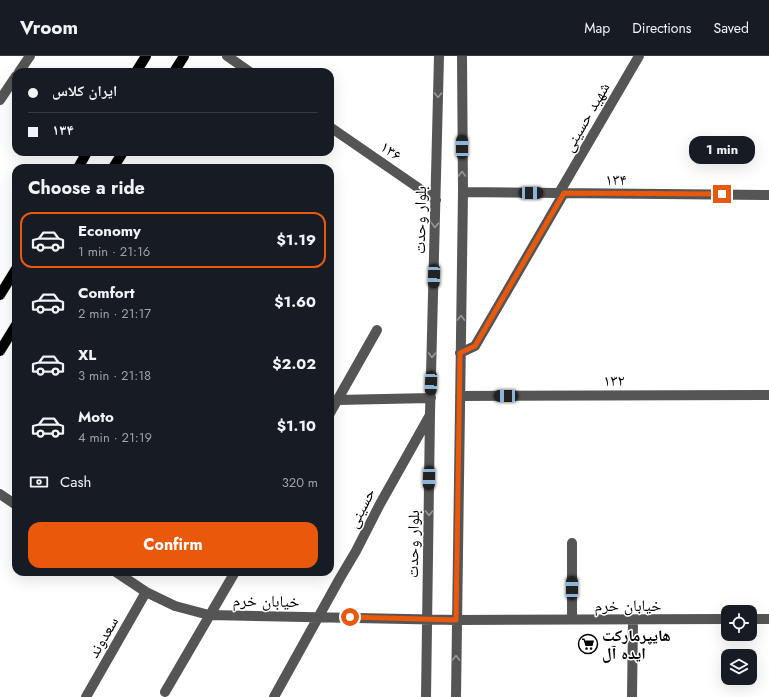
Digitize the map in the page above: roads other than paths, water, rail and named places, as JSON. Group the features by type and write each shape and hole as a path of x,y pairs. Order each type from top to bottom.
{"main road":[{"path":"138,68 146,56"},
{"path":"176,68 184,56"},
{"path":"1,291 12,275"},
{"path":"0,351 12,332"}],"street":[{"path":"22,68 30,56"},
{"path":"227,56 244,68"},
{"name":"بلوار وحدت","path":"426,697 430,414 439,56"},
{"path":"456,697 463,192 462,56"},
{"name":"شهید حسینی","path":"460,353 475,346 639,56"},
{"path":"0,100 12,82"},
{"name":"۱۳۶","path":"334,130 436,200"},
{"name":"۱۳۴","path":"463,192 769,195"},
{"path":"334,405 377,330"},
{"name":"۱۳۲","path":"460,396 769,395"},
{"path":"337,400 431,398"},
{"name":"حسینی","path":"274,697 356,551 380,504 430,414"},
{"path":"0,494 12,502"},
{"path":"572,543 572,619"},
{"name":"خیابان خرم","path":"122,576 146,592 175,606 209,615 319,616 456,620 721,619"},
{"path":"164,692 233,576"},
{"name":"سعدوند","path":"86,697 146,592"},
{"path":"757,619 769,619"},
{"path":"632,697 633,620"}],"place":[{"name":"هایپرمارکت ایده آل","path":"588,644"}]}
